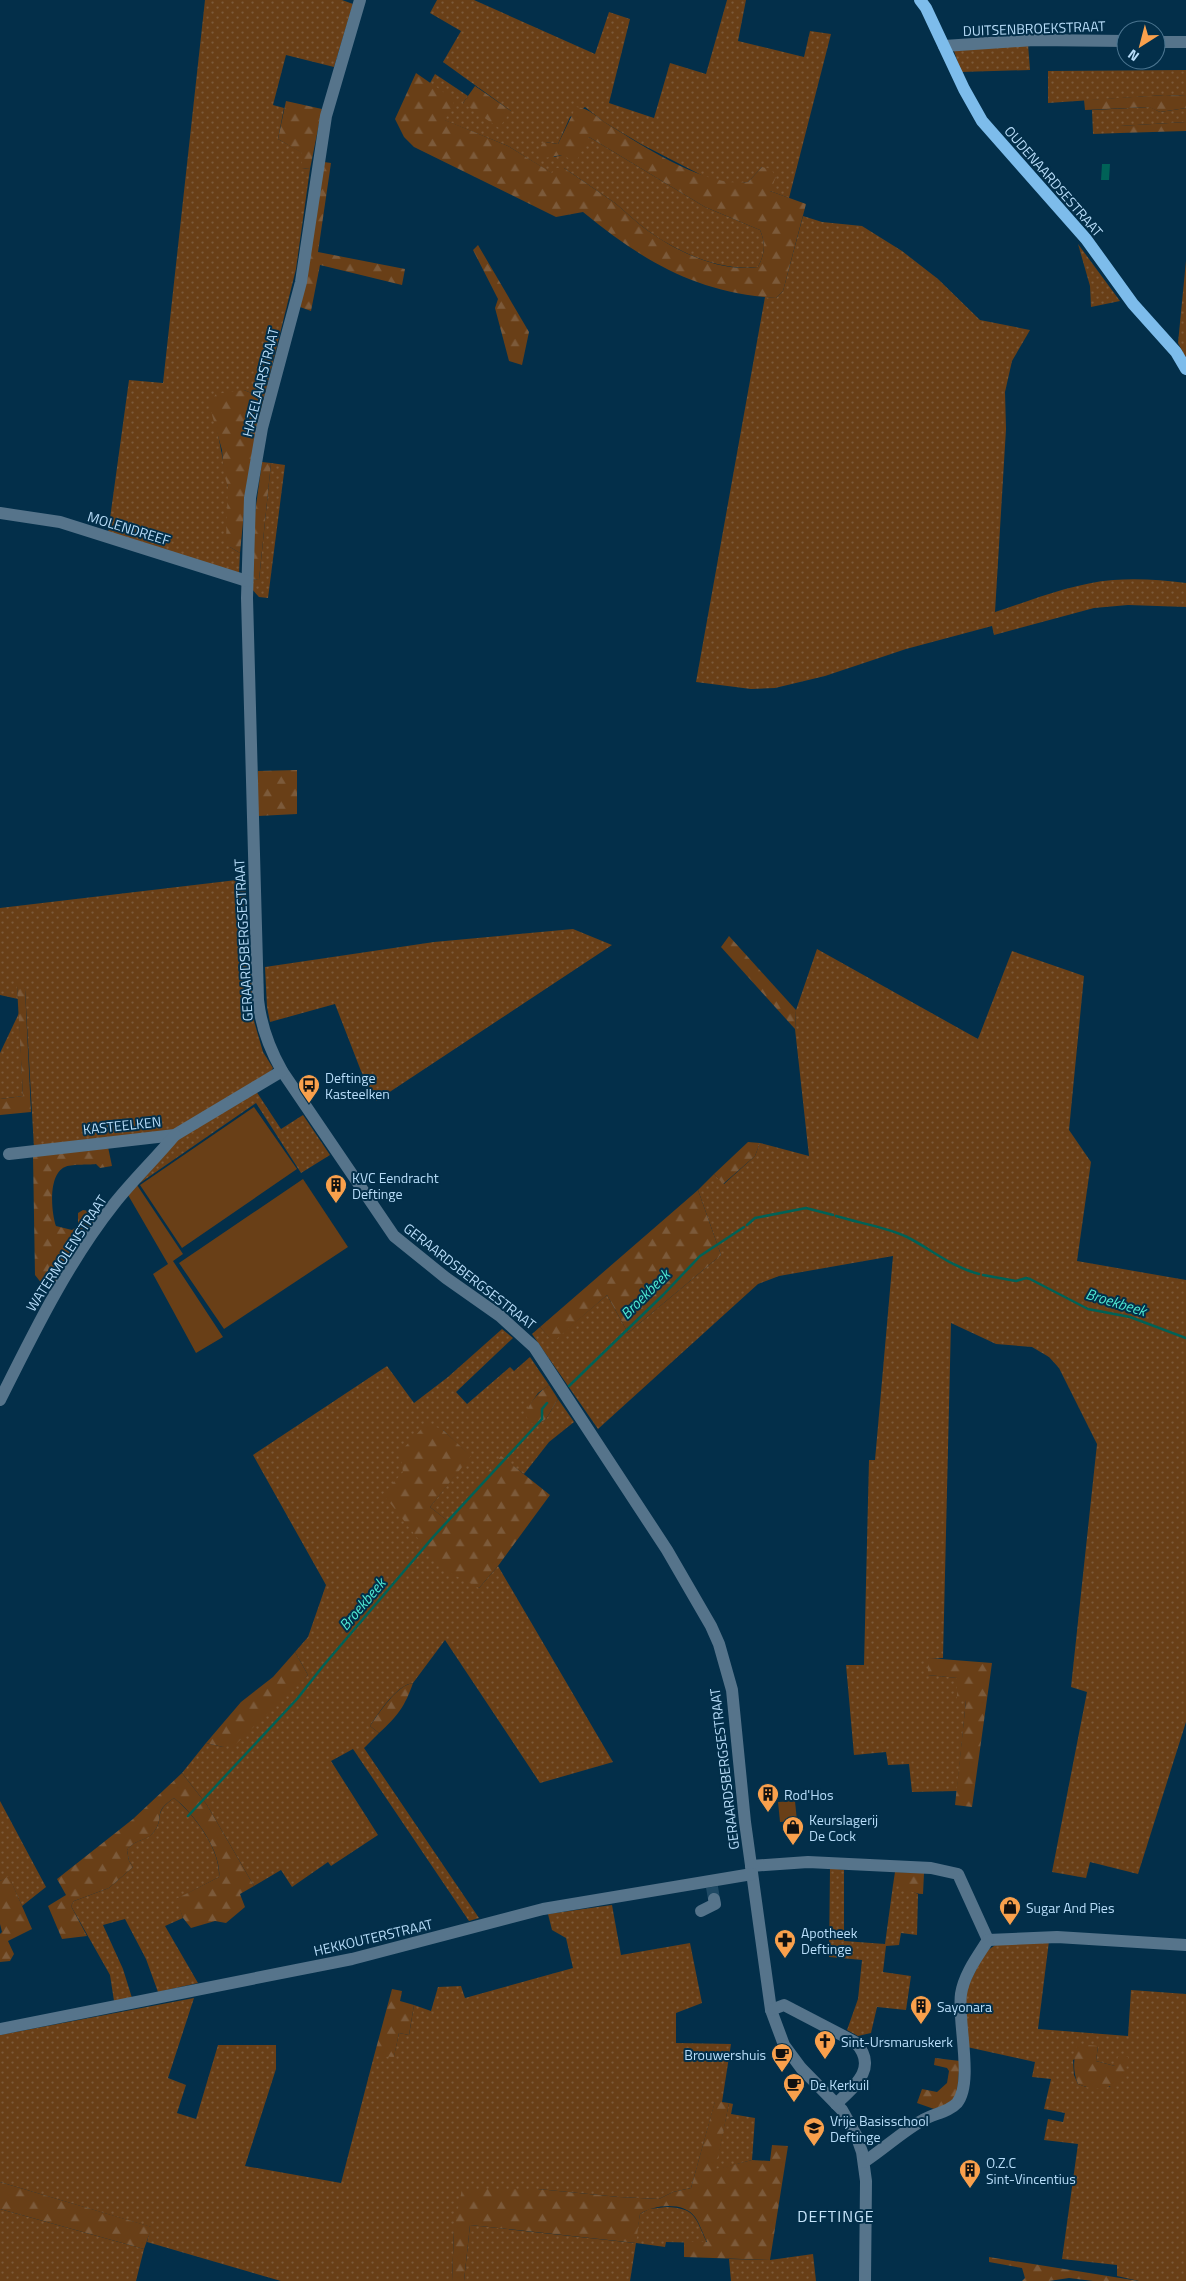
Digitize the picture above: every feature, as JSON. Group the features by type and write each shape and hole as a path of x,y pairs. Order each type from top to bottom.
{"main road":[{"name":"OUDENAARDSESTRAAT","path":"920,0 982,121 1086,239 1112,278 1176,352 1186,369"}],"street":[{"name":"HAZELAARSTRAAT","path":"252,779 247,581 250,498 261,436 301,282 326,116 360,0"},
{"name":"DUITSENBROEKSTRAAT","path":"944,46 1034,40 1116,41"},
{"path":"1166,42 1186,42"},
{"name":"MOLENDREEF","path":"0,513 60,522 247,581"},
{"name":"GERAARDSBERGSESTRAAT","path":"252,779 260,1015 265,1039 282,1071 394,1236 446,1278 500,1316 534,1347 667,1550 702,1609 719,1644 732,1690 752,1870 771,2010 779,2035 794,2060 836,2104 856,2135 864,2162 866,2181 865,2281"},
{"name":"KASTEELKEN","path":"9,1154 175,1135 282,1071"},
{"name":"WATERMOLENSTRAAT","path":"0,1400 49,1304 93,1234 113,1205 175,1135"},
{"name":"HEKKOUTERSTRAAT","path":"0,2029 352,1960 543,1909 713,1889 752,1870 808,1862 931,1868 958,1874 988,1940"},
{"path":"701,1911 715,1904 713,1889"},
{"path":"864,2162 917,2124 951,2107 960,2099 964,2046 961,1995 964,1981 988,1940 1057,1937 1186,1945"},
{"path":"771,2010 784,2005 855,2042 861,2048 865,2062 863,2075 836,2104"}],"green space":[{"path":"205,0 342,0 353,4 334,67 286,55 273,105 284,108 278,139 303,153 302,168 310,169 296,269 264,398 244,390 217,429 228,487 230,547 240,553 239,574 108,533 129,380 163,383"},
{"path":"437,0 474,0 595,54 609,12 630,19 609,103 654,118 670,63 706,74 727,0 746,0 738,41 804,57 810,31 831,34 789,198 770,191 762,167 748,182 735,184 707,178 641,144 604,122 585,107 570,117 558,144 545,142 554,157 562,155 589,137 705,207 760,230 764,248 758,267 729,266 700,259 686,253 647,230 615,203 564,168 553,174 508,146 444,120 430,83 435,74 468,96 463,103 511,111 443,62 461,31 430,13"},
{"path":"1028,44 1030,70 961,72 953,48"},
{"path":"1186,70 1186,96 1165,95 1048,103 1048,71"},
{"path":"416,73 455,100 445,120 508,146 552,173 556,168 564,168 615,203 659,238 686,253 715,264 744,268 758,267 764,248 760,230 705,207 589,137 576,162 562,155 544,158 540,152 541,145 545,142 558,144 576,107 589,111 640,144 676,164 714,179 748,182 762,167 771,169 776,177 770,191 806,204 783,291 776,298 747,295 696,282 672,272 649,259 605,230 583,212 556,217 414,147 404,137 395,119"},
{"path":"475,86 511,111 499,128 463,103"},
{"path":"1165,95 1186,96 1186,108 1160,112 1149,107 1085,110 1084,100"},
{"path":"286,101 322,109 310,169 302,168 302,153 278,139"},
{"path":"1150,107 1160,112 1186,108 1186,122 1120,126 1120,133 1093,134 1092,110"},
{"path":"1186,122 1186,131 1120,133 1119,126"},
{"path":"324,162 331,163 318,252 405,269 402,285 320,265 311,311 300,307"},
{"path":"803,216 822,222 862,226 902,251 938,279 980,320 1030,330 1012,361 1005,392 1006,429 995,612 1068,588 1122,579 1186,583 1186,607 1128,605 1094,608 994,635 992,626 906,649 825,676 775,688 751,689 696,682 765,297 776,298 783,291"},
{"path":"1078,244 1120,301 1091,307 1090,286"},
{"path":"478,245 529,332 522,365 509,361 495,308 498,299 473,250"},
{"path":"1186,261 1186,358 1178,343"},
{"path":"244,390 264,398 247,482 240,553 230,547 226,541 228,487 224,474 222,450 209,404 216,394"},
{"path":"262,462 271,463 259,580 251,579 254,520"},
{"path":"271,463 285,465 268,598 259,597 251,588 251,579 259,580"},
{"path":"297,770 297,814 258,816 258,771"},
{"path":"245,879 254,1021 263,1052 273,1068 269,1074 173,1131 34,1148 25,989 17,986 18,999 0,995 0,908"},
{"path":"573,929 612,945 376,1101 361,1071 335,1004 270,1022 267,1007 265,967 434,942"},
{"path":"729,936 796,1010 795,1029 721,947"},
{"path":"817,949 978,1039 1012,951 1084,976 1069,1130 1091,1162 1077,1261 1186,1280 1186,1722 1138,1874 1090,1862 1086,1878 1052,1872 1087,1692 1071,1687 1097,1444 1059,1368 1049,1357 1032,1347 996,1344 951,1323 943,1658 928,1659 928,1675 958,1678 966,1700 957,1791 912,1792 909,1764 888,1765 886,1752 854,1755 846,1665 864,1665 869,1460 875,1460 893,1256 779,1276 758,1284 598,1429 532,1334 540,1327 553,1341 607,1295 628,1333 721,1255 698,1190 714,1174 724,1184 755,1156 760,1143 809,1156 795,1029 796,1010"},
{"path":"21,984 25,989 31,1112 0,1115 0,1099 23,1096 17,986"},
{"path":"19,1013 23,1096 0,1099 0,1053"},
{"path":"256,1091 281,1129 303,1115 330,1155 301,1173 256,1103 137,1185 179,1138"},
{"path":"254,1107 297,1169 182,1248 140,1185"},
{"path":"748,1142 760,1143 755,1156 723,1184 714,1174"},
{"path":"108,1147 112,1166 100,1168 96,1164 67,1166 56,1177 53,1185 52,1203 56,1226 72,1230 78,1226 78,1213 83,1210 89,1211 95,1223 52,1291 46,1289 35,1275 33,1156"},
{"path":"303,1179 348,1247 224,1329 179,1263"},
{"path":"137,1185 183,1254 173,1261 223,1337 196,1353 153,1274 168,1264 128,1195"},
{"path":"698,1190 721,1255 628,1333 607,1295 553,1342 540,1327"},
{"path":"502,1329 513,1338 456,1392 467,1404 510,1367 514,1371 530,1357 549,1385 538,1393 530,1405 537,1425 546,1419 558,1399 574,1422 549,1442 524,1474 501,1457 449,1522 430,1507 470,1456 443,1430 403,1472 479,1588 498,1566 613,1762 540,1783 445,1640 413,1683 401,1689 383,1707 370,1726 379,1733 364,1748 479,1918 469,1921 353,1749 331,1761 378,1835 331,1866 328,1862 292,1887 281,1870 254,1886 207,1805 182,1773 206,1743 223,1747 308,1675 295,1652 308,1637 326,1585 253,1455 387,1366 414,1403 448,1377"},
{"path":"549,1385 558,1399 546,1419 537,1425 530,1422 527,1412 534,1399"},
{"path":"427,1423 443,1430 471,1456 430,1507 448,1521 501,1456 550,1495 498,1566 479,1588 441,1568 383,1494 403,1472 400,1452"},
{"path":"295,1652 308,1675 236,1744 223,1747 206,1743 241,1702 273,1677"},
{"path":"928,1658 992,1663 972,1807 955,1805 966,1700 957,1700 957,1678 928,1675"},
{"path":"413,1683 400,1710 386,1727 379,1733 370,1726 395,1694"},
{"path":"182,1773 207,1805 254,1886 240,1894 245,1907 226,1923 215,1921 191,1928 183,1918 176,1899 219,1877 219,1867 211,1845 198,1823 174,1798 161,1811 159,1823 153,1833 130,1846 127,1850 129,1861 133,1867 109,1888 74,1901 71,1906 87,1936 62,1939 48,1906 66,1895 57,1879 133,1819"},
{"path":"174,1798 190,1813 205,1833 216,1856 218,1867 219,1877 177,1899 183,1918 165,1926 198,1983 158,1992 146,1959 125,1919 103,1925 123,1969 132,1998 114,2001 110,1975 71,1906 74,1901 109,1888 133,1867 129,1861 127,1850 133,1844 153,1833 159,1823 163,1808"},
{"path":"0,1801 46,1887 22,1906 9,1877 0,1881"},
{"path":"795,1801 797,1821 780,1822 778,1802"},
{"path":"830,1868 844,1870 844,1941 885,1944 893,1885 900,1885 918,1894 917,1935 901,1933 899,1945 886,1946 883,1972 911,1976 906,2010 877,2007 871,2033 858,2036 847,2030 858,1999 862,1960 829,1957"},
{"path":"895,1872 924,1873 923,1894 893,1885"},
{"path":"9,1876 32,1929 8,1941 14,1954 10,1961 0,1962 0,1934 2,1932 0,1924 0,1881"},
{"path":"612,1905 621,1955 690,1943 702,2003 676,2013 676,2043 731,2044 722,2102 715,2102 691,2188 673,2192 659,2199 538,2189 454,2230 452,2281 281,2281 147,2242 151,2227 0,2182 0,2035 194,1998 168,2078 186,2085 177,2113 196,2119 218,2045 276,2045 276,2069 245,2166 341,2183 374,2056 394,2056 399,2033 409,2035 414,2005 431,2011 438,1987 461,1986 465,1998 573,1968 566,1938 552,1930 548,1914"},
{"path":"1049,1941 1038,2029 1128,2036 1131,1990 1186,1994 1186,2281 1139,2281 1117,2276 1117,2265 1062,2259 1078,2144 1044,2140 1048,2119 1063,2122 1065,2113 1044,2109 1051,2079 1032,2077 1035,2062 967,2047 965,1992 985,1952 997,1944","holes":["1098,2046 1096,2061 1115,2066 1110,2087 1086,2087 1078,2084 1074,2075 1073,2060"]},
{"path":"392,1989 402,1991 400,2001 414,2005 409,2035 399,2033 394,2057 374,2056"},
{"path":"1077,2044 1098,2046 1096,2061 1115,2066 1118,2057 1128,2057 1123,2075 1112,2086 1105,2088 1088,2087 1078,2084 1074,2064"},
{"path":"935,2058 960,2061 957,2093 952,2103 934,2109 917,2103 922,2089 937,2092 947,2083 949,2071 947,2068 934,2065"},
{"path":"715,2101 729,2103 716,2169 752,2160 770,2161 772,2145 788,2146 770,2260 684,2257 684,2242 707,2242 697,2220 690,2212 668,2206 653,2208 640,2214 636,2243 470,2225 464,2281 452,2281 454,2230 462,2189 538,2189 659,2199 673,2192 691,2188"},
{"path":"729,2103 733,2104 731,2114 755,2118 752,2160 715,2170"},
{"path":"0,2182 152,2227 144,2249 0,2209"},
{"path":"666,2207 683,2209 689,2212 697,2220 707,2243 666,2242 665,2247 636,2243 630,2281 464,2281 470,2225 635,2243 640,2214 649,2209"},
{"path":"0,2209 144,2249 136,2281 0,2281"},
{"path":"813,2254 816,2281 731,2281 729,2259 770,2260"},
{"path":"989,2257 1139,2281 1093,2281 1069,2278 1049,2281 1022,2281 1025,2278 1022,2268 989,2262"}],"shaded area":[{"path":"1102,164 1110,164 1109,180 1101,180"}],"waterway":[{"name":"Broekbeek","path":"747,1225 755,1218 806,1208 833,1215"},
{"name":"Broekbeek","path":"836,1216 907,1237 959,1267 979,1274"},
{"name":"Broekbeek","path":"569,1386 663,1295 700,1256 744,1227"},
{"name":"Broekbeek","path":"983,1275 1016,1281 1026,1278 1030,1279 1088,1309 1130,1317 1186,1338"},
{"name":"Broekbeek","path":"188,1816 297,1699 434,1536 542,1419 542,1409 547,1403"}],"tunnel":[{"path":"712,1887 714,1899"}],"place":[{"name":"Deftinge Kasteelken","path":"309,1104"},
{"name":"KVC Eendracht Deftinge","path":"336,1204"},
{"name":"Rod'Hos","path":"768,1813"},
{"name":"Keurslagerij De Cock","path":"793,1846"},
{"name":"Sugar And Pies","path":"1010,1926"},
{"name":"Apotheek Deftinge","path":"785,1959"},
{"name":"Sayonara","path":"921,2025"},
{"name":"Sint-Ursmaruskerk","path":"825,2060"},
{"name":"Brouwershuis","path":"782,2073"},
{"name":"De Kerkuil","path":"794,2103"},
{"name":"Vrije Basisschool Deftinge","path":"814,2147"},
{"name":"O.Z.C Sint-Vincentius","path":"970,2189"}],"district":[{"name":"DEFTINGE","path":"836,2216"}]}
